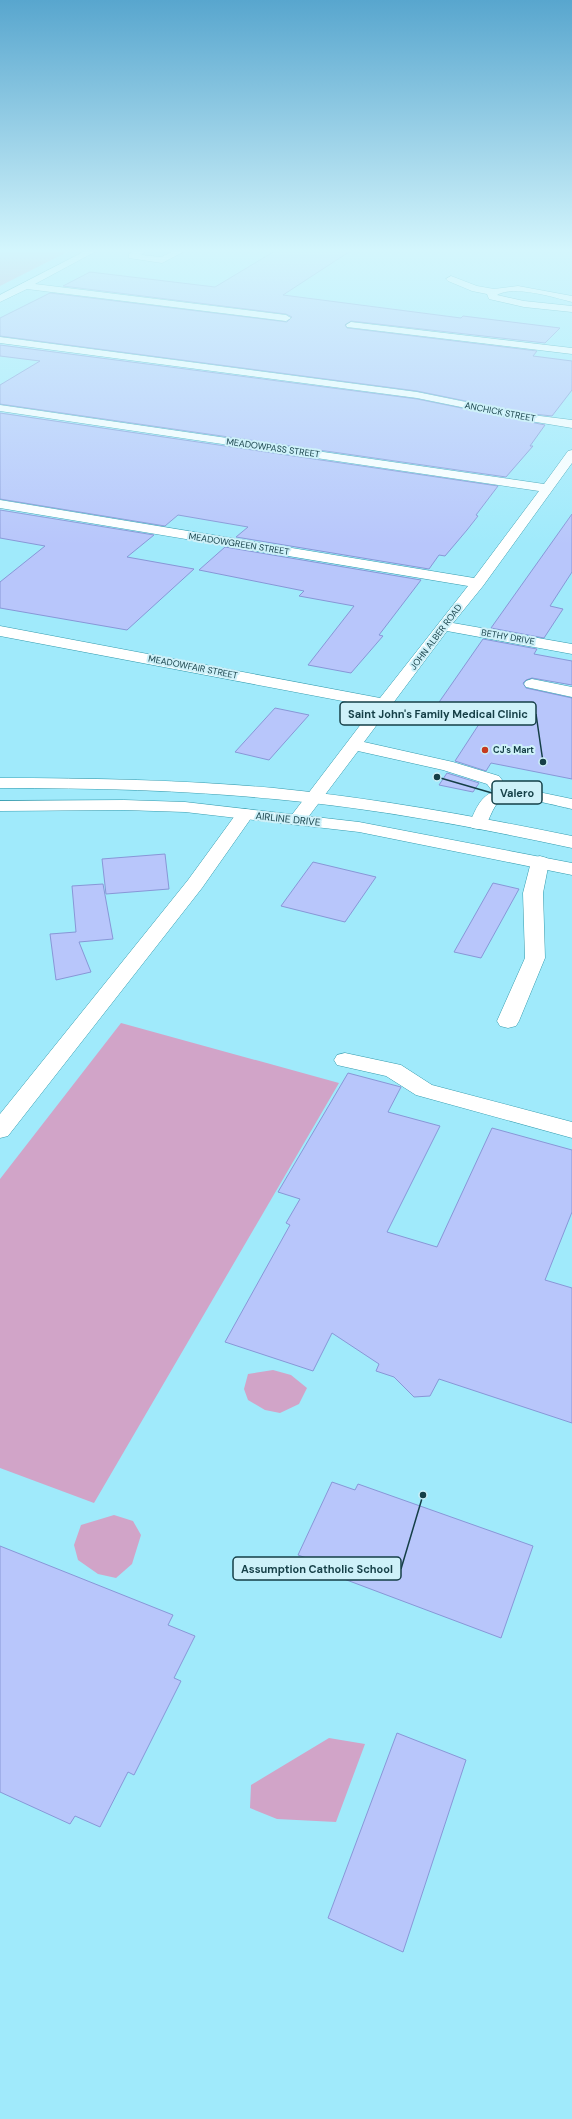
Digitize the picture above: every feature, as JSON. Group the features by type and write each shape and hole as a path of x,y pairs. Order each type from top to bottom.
{"street":[{"name":"ANCHICK STREET","path":"52,347 417,395 517,416 572,424"},
{"path":"537,347 572,351"},
{"name":"MEADOWPASS STREET","path":"0,408 546,488"},
{"name":"JOHN ALBER ROAD","path":"298,820 312,798 386,704 443,626 478,583 572,454"},
{"name":"MEADOWGREEN STREET","path":"0,504 478,583"},
{"name":"BETHY DRIVE","path":"443,626 572,649"},
{"name":"MEADOWFAIR STREET","path":"0,631 386,704"},
{"path":"532,684 572,692"},
{"path":"354,745 447,766 493,780 503,793"},
{"path":"2,785 123,783 196,787 312,798 367,805 572,842"},
{"path":"478,824 490,801 503,793 517,794 572,804"},
{"name":"AIRLINE DRIVE","path":"0,806 124,805 185,807 359,827 572,869"},
{"path":"0,1130 195,884 245,814"},
{"path":"508,1021 535,958 533,893 540,862"},
{"path":"345,1060 393,1070 424,1090 572,1130"}],"shaded area":[{"path":"121,1023 339,1083 94,1503 0,1468 0,1179"},
{"path":"273,1370 291,1375 307,1388 299,1404 280,1413 265,1410 248,1400 244,1389 248,1374"},
{"path":"114,1515 133,1521 141,1535 132,1564 116,1578 98,1574 78,1560 74,1545 81,1525"},
{"path":"329,1738 365,1744 336,1822 277,1819 250,1808 251,1785"}],"building":[{"path":"0,347 15,347 417,399 545,425 530,446 533,446 506,477 0,404 0,385 40,361 0,356"},
{"path":"83,347 503,347 537,351 533,356 572,361 572,390 552,416 524,413 417,391"},
{"path":"0,413 498,486 476,515 478,516 467,530 445,556 439,555 429,569 236,537 248,527 178,515 165,526 0,499"},
{"path":"0,510 154,535 127,557 194,569 127,630 0,608 0,582 45,546 0,538"},
{"path":"572,514 572,572 550,606 563,609 544,638 491,628"},
{"path":"225,547 421,580 379,635 383,636 351,673 308,665 354,606 299,596 304,591 199,570"},
{"path":"483,639 537,649 534,654 572,661 572,685 532,678 523,683 526,688 572,698 572,779 491,763 486,771 455,761 483,718 435,708"},
{"path":"275,708 309,715 269,760 235,752"},
{"path":"447,773 479,783 473,792 439,785"},
{"path":"165,854 169,889 106,894 102,859"},
{"path":"313,862 376,877 345,922 281,906"},
{"path":"493,883 519,889 481,958 454,952"},
{"path":"103,884 113,939 79,942 91,972 56,980 50,934 76,932 72,886"},
{"path":"348,1073 401,1087 388,1112 440,1126 387,1232 437,1247 492,1128 572,1150 572,1212 545,1280 572,1288 572,1423 439,1379 430,1396 414,1397 394,1377 376,1371 379,1364 332,1333 313,1371 225,1342 290,1225 286,1223 300,1199 278,1192"},
{"path":"332,1482 355,1490 358,1484 533,1546 501,1638 320,1570 323,1564 298,1555"},
{"path":"0,1546 173,1615 168,1625 195,1636 174,1678 181,1681 134,1775 128,1772 100,1827 75,1816 70,1824 0,1792"},
{"path":"397,1733 466,1760 403,1952 328,1918"}],"place":[{"name":"CJ's Mart","path":"485,750"},
{"name":"Saint John's Family Medical Clinic","path":"543,762"},
{"name":"Valero","path":"437,777"},
{"name":"Assumption Catholic School","path":"423,1495"}]}
